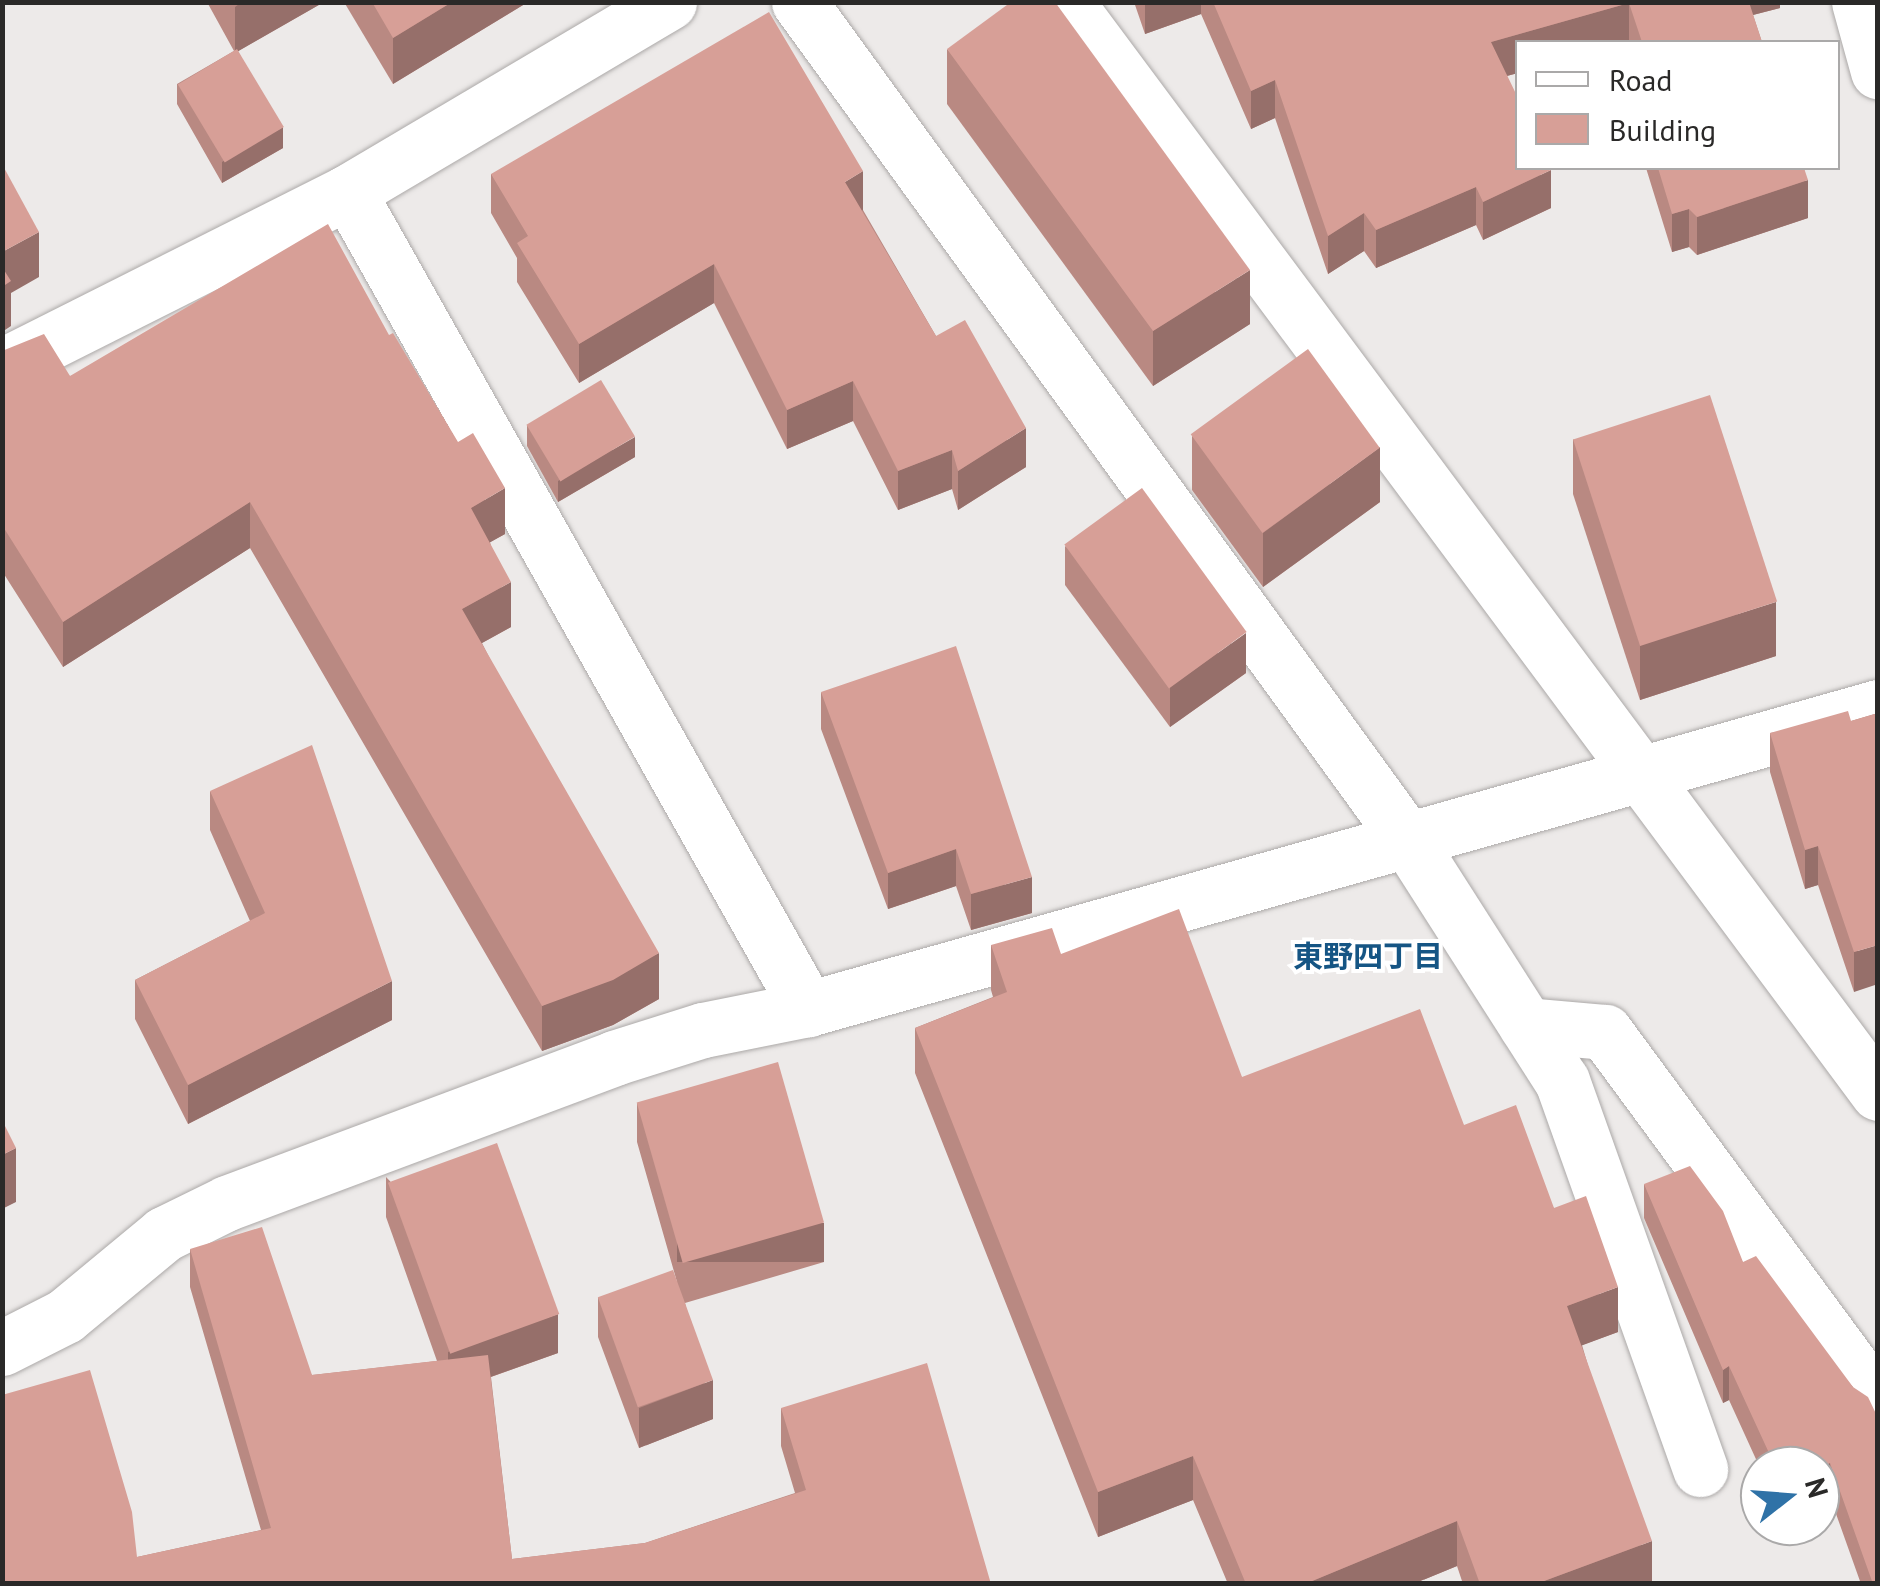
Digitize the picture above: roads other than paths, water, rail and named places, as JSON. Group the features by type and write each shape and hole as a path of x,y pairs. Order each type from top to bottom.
{"street":[{"path":"2,366 348,192 668,2"},
{"path":"799,2 1406,839 1562,1081 1700,1469"},
{"path":"1066,2 1878,1093"},
{"path":"1859,2 1878,71"},
{"path":"348,192 808,1010"},
{"path":"2,1348 65,1316 164,1234 227,1203 614,1058 703,1030 808,1010 1878,707"},
{"path":"1526,1025 1605,1032 1878,1402"}],"district":[{"name":"東野四丁目","path":"1368,956"}]}
